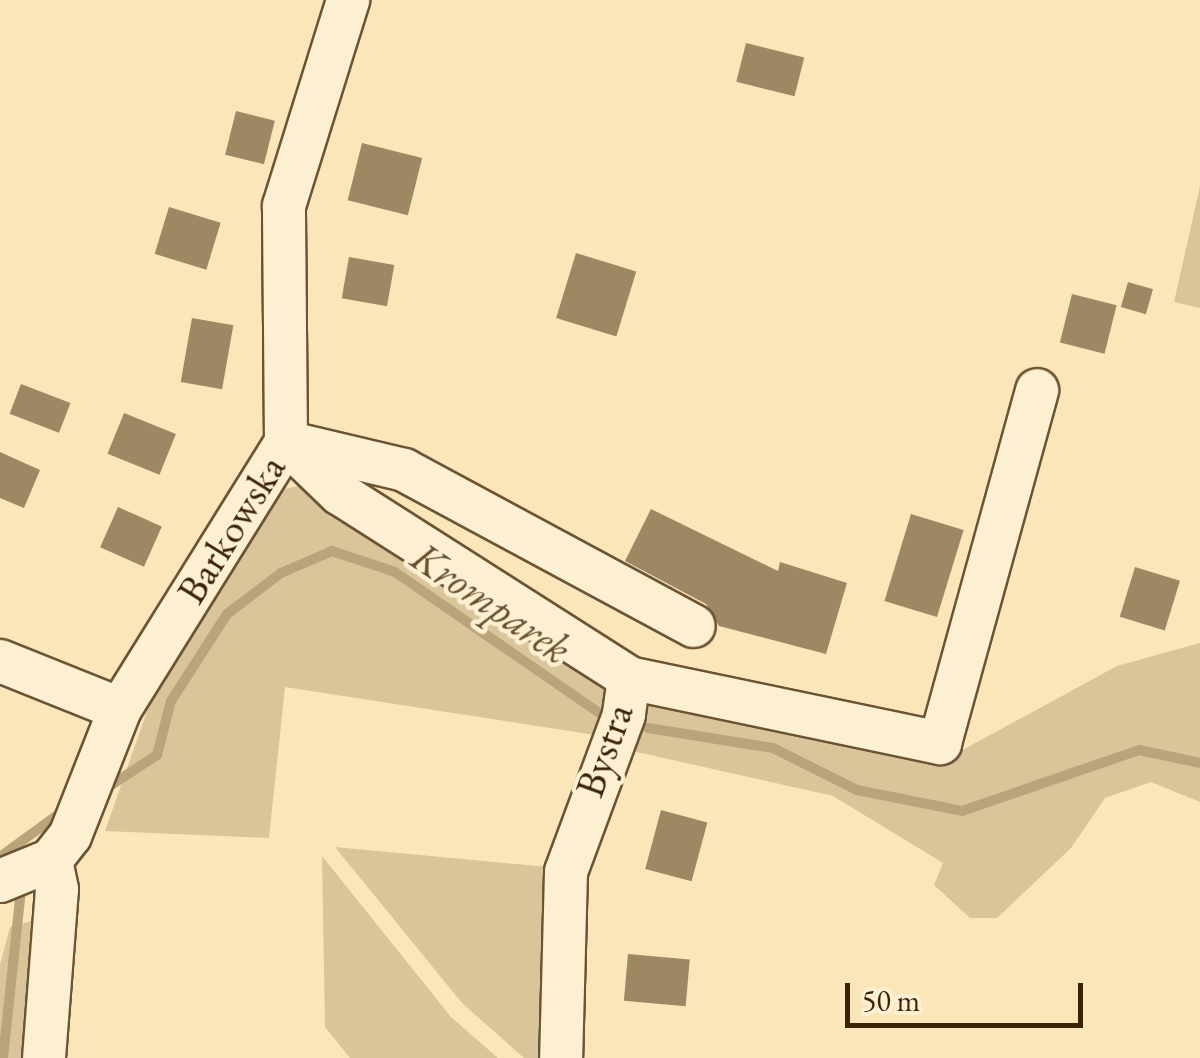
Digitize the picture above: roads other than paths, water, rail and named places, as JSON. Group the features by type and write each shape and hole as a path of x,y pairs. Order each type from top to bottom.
{"street":[{"name":"Barkowska","path":"25,872 70,836 120,710 286,442 284,206 348,0"},
{"path":"629,678 940,743 1037,390"},
{"path":"286,442 404,470 694,626"},
{"name":"Bystra","path":"286,442 339,493 629,678 624,715 566,872 561,1058"},
{"path":"0,661 120,710"},
{"path":"25,872 58,889 44,1058"}],"waterway":[{"name":"Kromparek","path":"108,787 157,755 171,701 227,614 281,573 332,551 395,572 598,712"},
{"name":"Kromparek","path":"648,728 773,748 857,790 962,811 1139,750 1200,763"},
{"name":"Kromparek","path":"0,857 63,811"},
{"path":"3,1058 22,881"}]}
